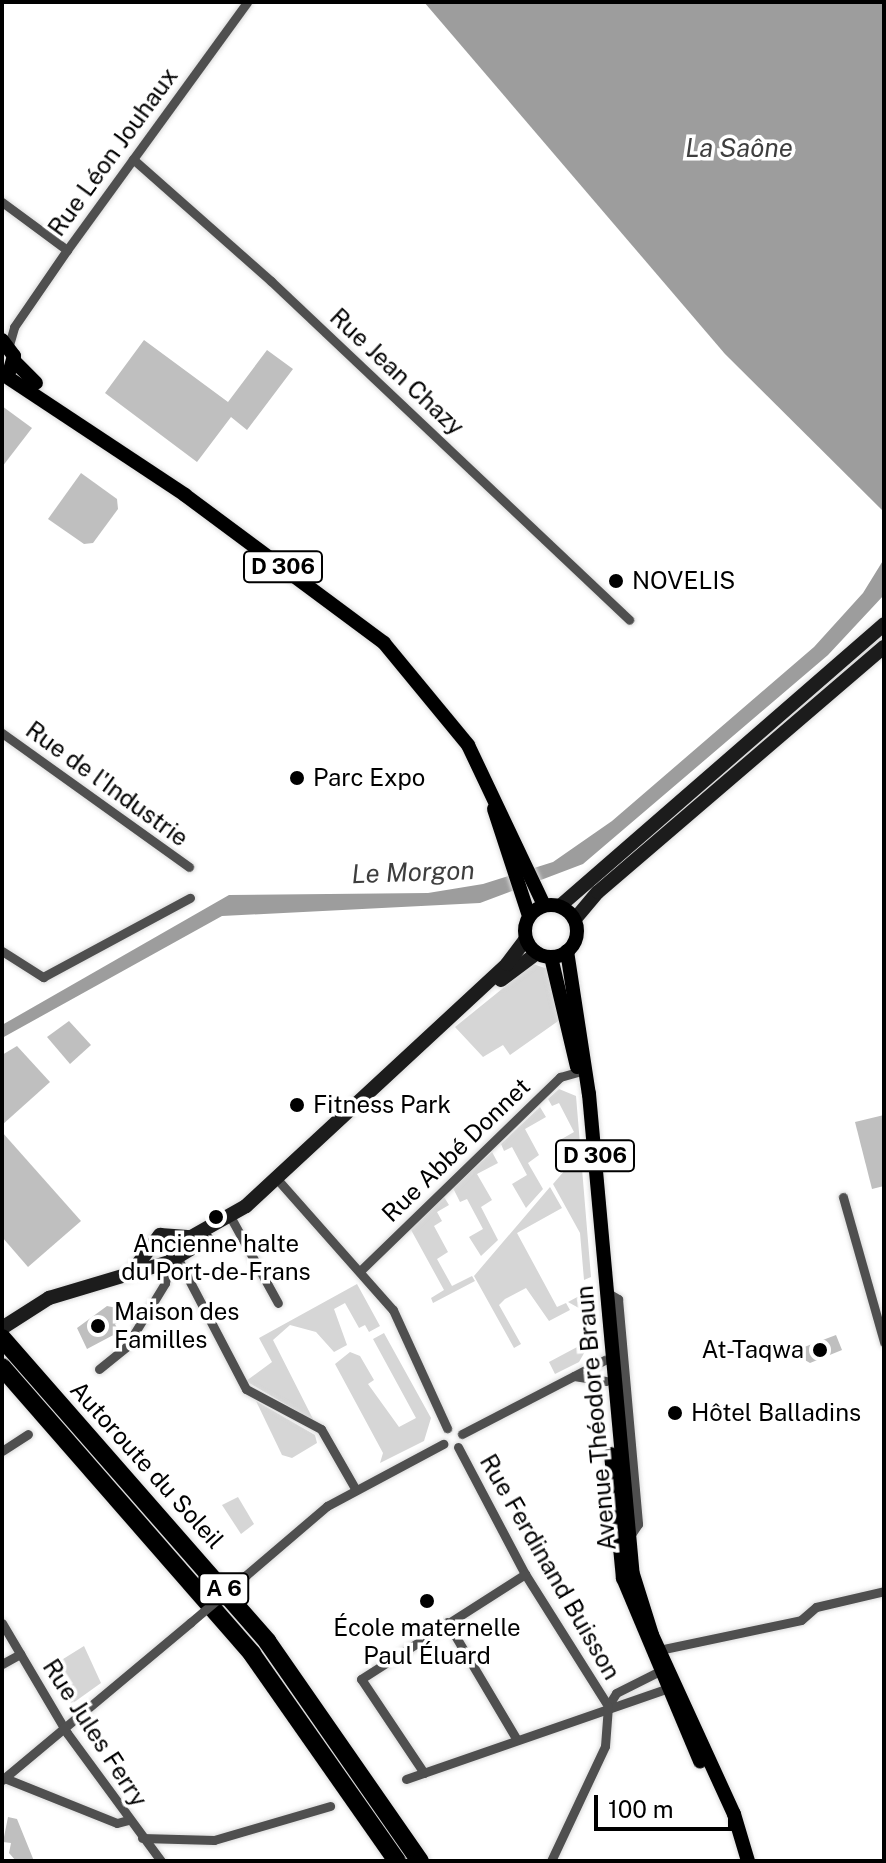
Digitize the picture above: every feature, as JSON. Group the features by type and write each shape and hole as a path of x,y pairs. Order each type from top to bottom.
{"highway":[{"name":"Autoroute du Soleil","path":"2,1338 258,1630 352,1755 420,1861"},
{"name":"Autoroute du Soleil","path":"2,1367 252,1654 397,1861"}],"main road":[{"path":"3,376 14,361 4,340"},
{"name":"D 306","path":"14,361 143,466 384,643 441,706 487,778 528,892 529,916"},
{"name":"D 306","path":"3,376 143,466"},
{"name":"D 306","path":"528,892 544,905"},
{"path":"544,905 560,906 575,919 576,936 567,951 544,955 526,939 529,916 544,905"},
{"name":"Avenue Théodore Braun","path":"567,951 608,1293 628,1539 662,1670"},
{"name":"Avenue Théodore Braun","path":"544,955 582,1070 614,1361 606,1381 623,1578 662,1670 734,1814 748,1861"},
{"name":"Avenue Théodore Braun","path":"670,1687 741,1861"}],"street":[{"name":"Rue Léon Jouhaux","path":"4,340 247,2"},
{"name":"Rue Jean Chazy","path":"133,159 271,281 629,620"},
{"path":"2,202 67,250"},
{"path":"560,906 884,624"},
{"path":"575,919 598,892 884,647"},
{"name":"Rue de l'Industrie","path":"2,733 189,867"},
{"path":"2,951 43,977 190,898"},
{"path":"2,1328 49,1298 131,1273 172,1254 191,1237 231,1218 446,1021 526,939"},
{"path":"446,1021 544,955"},
{"name":"Rue Abbé Donnet","path":"360,1271 560,1077 582,1070"},
{"path":"277,1179 393,1310 447,1428 443,1444"},
{"path":"843,1197 884,1342"},
{"path":"231,1218 278,1303"},
{"path":"131,1273 160,1235 246,1389 321,1429 356,1490"},
{"path":"152,1249 172,1254"},
{"path":"99,1369 126,1347 162,1287 172,1254"},
{"path":"128,1820 117,1823 4,1780 63,1726 327,1506 443,1444 458,1447 462,1434 574,1376 614,1361"},
{"path":"574,1376 606,1381"},
{"path":"447,1428 462,1434"},
{"path":"2,1451 28,1434"},
{"name":"Rue Ferdinand Buisson","path":"458,1447 525,1574 608,1706"},
{"path":"424,1773 361,1679 525,1574"},
{"path":"659,1650 801,1620 816,1607 884,1591"},
{"path":"447,1622 516,1738"},
{"name":"Rue Jules Ferry","path":"2,1623 63,1726 128,1820 161,1861"},
{"path":"2,1664 20,1654"},
{"path":"551,1861 605,1746 608,1706 616,1693 662,1670"},
{"path":"406,1779 516,1738 670,1687"},
{"path":"146,1842 222,1838 330,1806"}],"shaded area":[{"path":"533,964 551,970 561,1019 510,1055 503,1045 483,1057 455,1027"},
{"path":"559,1089 576,1096 591,1277 584,1280 580,1233 553,1184 572,1162 560,1140 574,1132 559,1103 552,1106 548,1099"},
{"path":"540,1107 546,1117 525,1129 539,1155 528,1163 543,1189 526,1208 512,1184 527,1175 512,1147 504,1151 501,1144"},
{"path":"492,1152 498,1163 477,1174 492,1200 481,1207 498,1240 481,1256 469,1237 483,1229 467,1199 460,1202 453,1188"},
{"path":"550,1187 562,1208 517,1233 557,1307 566,1303 570,1310 549,1321 526,1288 505,1299 499,1305 521,1344 514,1348 474,1276"},
{"path":"444,1197 449,1205 437,1212 442,1221 434,1226 448,1252 437,1259 452,1286 472,1276 475,1281 433,1303 431,1298 444,1290 410,1228"},
{"path":"357,1284 380,1326 369,1332 365,1325 359,1328 345,1303 334,1309 347,1345 334,1352 316,1332 290,1325 273,1340 314,1421 246,1381 272,1362 259,1338"},
{"path":"592,1289 595,1334 579,1362 555,1374 549,1362 579,1346 588,1331 586,1312 568,1302"},
{"path":"384,1333 431,1418 424,1441 380,1463 383,1453 335,1364 350,1352 360,1356 374,1380 368,1384 399,1427 416,1418 373,1339"},
{"path":"256,1401 315,1435 317,1443 292,1458 282,1455"},
{"path":"238,1497 254,1524 241,1534 222,1505"},
{"path":"84,1646 101,1683 73,1703 64,1700 47,1669"}],"water":[{"name":"La Saône","path":"424,2 884,2 884,512 725,354"},
{"path":"884,559 884,595 828,655 583,864 480,903 222,916 2,1038 2,1025 229,895 428,893 483,884 553,862 612,821 814,647 863,593"}],"building":[{"path":"144,340 228,402 267,350 293,369 247,430 231,417 197,462 105,393"},
{"path":"2,406 32,428 2,467"},
{"path":"81,473 117,499 118,509 93,543 84,544 48,519"},
{"path":"69,1021 91,1045 70,1064 47,1037"},
{"path":"17,1046 50,1082 2,1125 2,1055"},
{"path":"884,1115 884,1186 872,1189 855,1122"},
{"path":"2,1132 81,1221 28,1267 2,1237"},
{"name":"Maison des Familles","path":"107,1306 117,1308 123,1320 115,1324 119,1332 87,1349 77,1328"},
{"name":"At-Taqwa","path":"836,1335 842,1350 810,1363 803,1359 799,1349"},
{"path":"8,1817 17,1819 34,1861 16,1861 9,1853 11,1843 3,1842"}],"place":[{"name":"NOVELIS","path":"616,581"},
{"name":"Parc Expo","path":"297,778"},
{"name":"Fitness Park","path":"297,1105"},
{"name":"Ancienne halte du Port-de-Frans","path":"216,1217"},
{"name":"Maison des Familles","path":"98,1326"},
{"name":"At-Taqwa","path":"820,1350"},
{"name":"Hôtel Balladins","path":"675,1413"},
{"name":"École maternelle Paul Éluard","path":"427,1601"}],"water label":[{"name":"Le Morgon","path":"413,872"}]}
